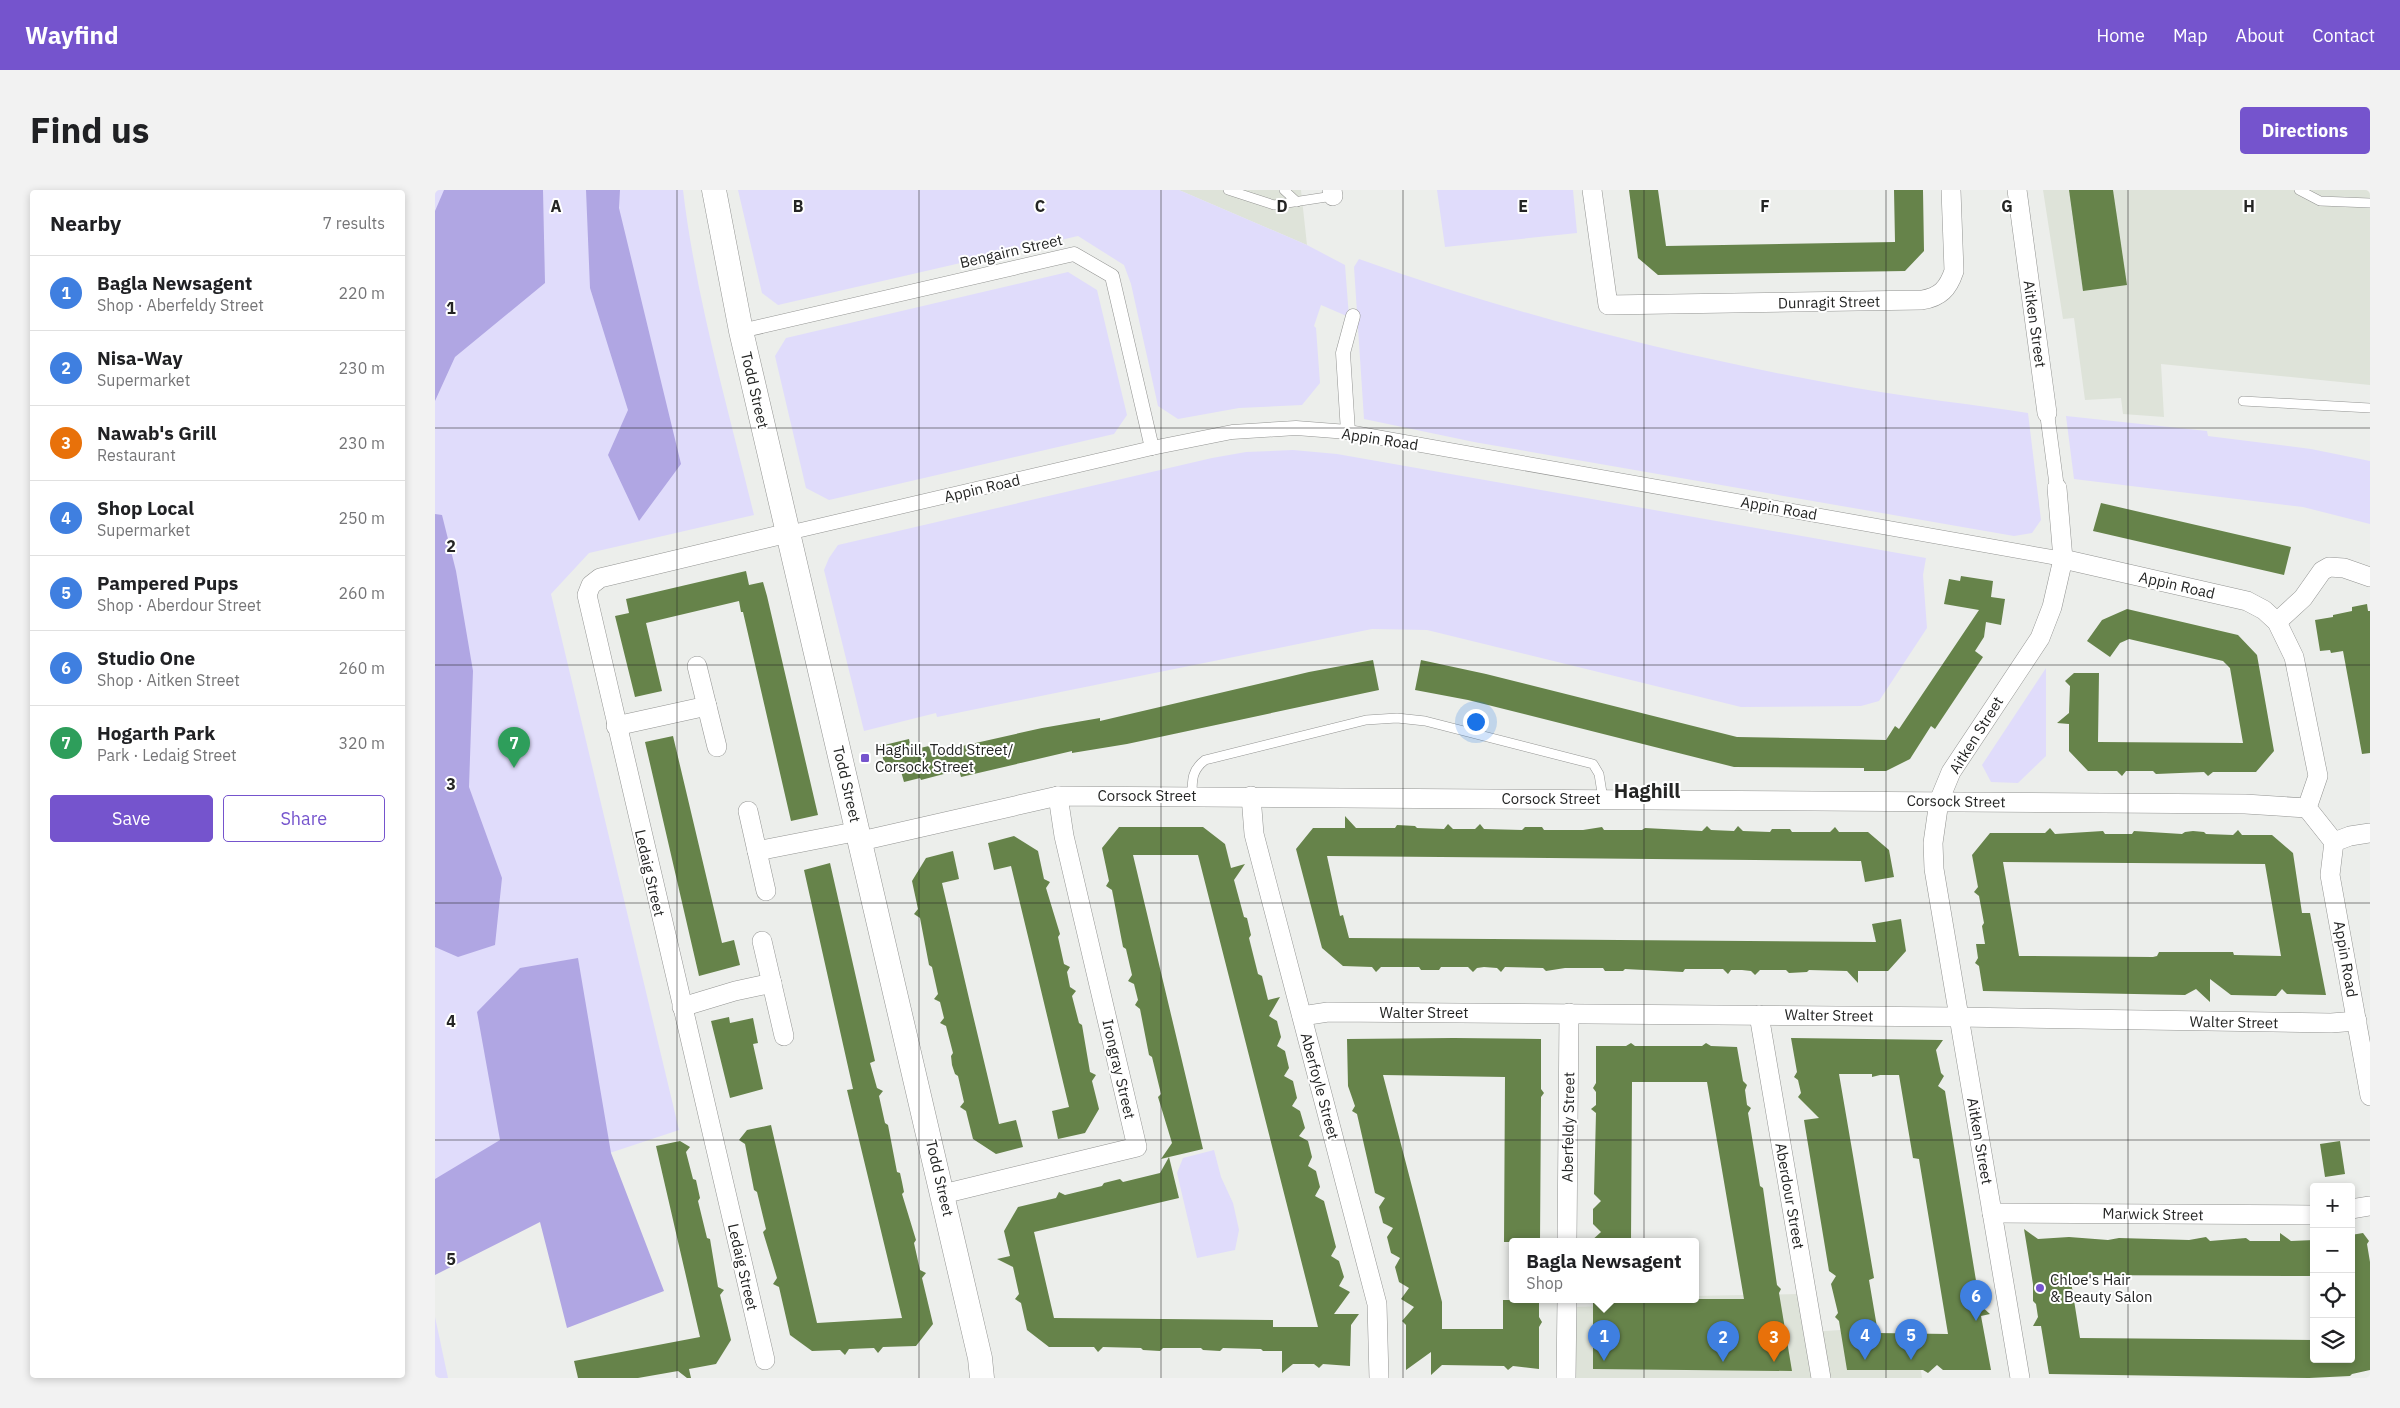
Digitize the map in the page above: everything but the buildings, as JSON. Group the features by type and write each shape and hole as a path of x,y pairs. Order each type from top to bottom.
{"street":[{"name":"Todd Street","path":"713,190 741,331 943,1194 976,1341 981,1378"},
{"name":"Dunragit Street","path":"1593,190 1608,305 1922,300 1933,298 1943,292 1950,282 1953,271 1951,190"},
{"name":"Aitken Street","path":"2017,190 2057,488 2063,558 2052,607 2040,638 1951,772 1939,801 1933,843 1934,869 2020,1378"},
{"name":"Bengairn Street","path":"741,331 1074,254 1111,276 1152,448"},
{"path":"1348,432 1343,353 1353,316"},
{"name":"Appin Road","path":"788,534 1152,448 1233,432 1296,428 1348,432 2063,558 2247,601 2264,610 2277,622 2294,657 2318,776 2307,808"},
{"name":"Ledaig Street","path":"765,1360 587,595 591,585 600,578 788,534"},
{"path":"2277,622 2303,598 2322,571 2329,567 2344,568 2370,577"},
{"path":"697,666 717,747"},
{"path":"616,726 707,706"},
{"name":"Corsock Street","path":"757,851 860,836 1058,796 1939,801 2245,804 2307,808"},
{"name":"Irongray Street","path":"943,1194 1137,1147 1064,836 1058,796"},
{"name":"Aberfoyle Street","path":"1251,796 1254,834 1377,1304 1379,1378"},
{"path":"2307,808 2334,842 2350,836 2370,833"},
{"path":"748,811 766,892"},
{"name":"Appin Road","path":"2334,842 2330,875 2370,1096"},
{"path":"762,941 784,1036"},
{"path":"682,1008 735,991 772,983"},
{"name":"Walter Street","path":"1302,1016 1328,1012 1569,1013 1958,1016 2331,1023 2357,1021"},
{"name":"Aberfeldy Street","path":"1567,1238 1569,1013"},
{"name":"Aberdour Street","path":"1759,1015 1821,1378"},
{"path":"2355,1208 2370,1206"},
{"name":"Marwick Street","path":"1992,1213 2310,1215"},
{"path":"1566,1378 1567,1303"}],"lane":[{"path":"1228,190 1275,205 1297,202 1333,193"},
{"path":"1285,190 1297,202"},
{"path":"2299,190 2320,201 2370,204"},
{"path":"2243,401 2370,408"},
{"path":"1192,796 1192,777 1196,766 1205,760 1366,720 1397,718 1425,721 1593,764 1599,774 1603,798"}],"shaded area":[{"path":"435,190 683,190 704,313 754,515 589,553 551,594 679,1130 435,1211"},
{"path":"444,190 543,190 545,283 455,357 435,401 435,211"},
{"path":"586,190 620,190 619,208 681,464 639,521 608,455 628,410 590,288"},
{"path":"738,190 1179,190 1307,245 1345,265 1349,317 1321,305 1314,326 1316,328 1320,383 1302,405 1239,408 1178,419 1158,406 1131,284 1124,265 1078,236 778,305 762,293"},
{"path":"1179,190 1301,190 1307,245"},
{"path":"1437,190 1573,190 1577,233 1445,247"},
{"path":"2043,190 2370,190 2370,385 2161,364 2164,417 2123,414 2121,398 2085,400 2074,318 2063,319"},
{"path":"1359,259 1481,299 1605,334 1667,349 1856,388 2028,413 2041,520 2032,533 2014,536 1474,442 1364,419 1354,267"},
{"path":"1068,272 1097,290 1127,415 1114,434 829,500 806,488 775,356 786,338"},
{"path":"2066,416 2207,431 2208,436 2311,449 2370,461 2370,524 2303,507 2074,479"},
{"path":"1293,450 1337,454 1926,558 1923,575 1927,628 1879,701 1861,706 1741,707 1427,630 1372,629 937,717 936,713 864,731 824,570 829,558 838,545 1212,458 1246,452"},
{"path":"435,514 442,515 456,571 473,671 469,787 502,878 495,945 458,957 435,947"},
{"path":"2046,668 2046,756 2018,783 1991,782 1982,765"},
{"path":"578,958 611,1153 664,1291 567,1328 540,1222 435,1275 435,1179 500,1140 477,1012 520,968"},
{"path":"1214,1150 1221,1177 1233,1203 1239,1230 1235,1250 1197,1258 1177,1173 1183,1158"},
{"path":"1799,1294 1808,1332 1858,1329 1918,1351 1922,1378 1564,1378 1569,1307 1610,1306 1660,1351 1661,1303 1699,1303 1699,1296"},
{"path":"435,1317 448,1378 435,1378"}],"place":[{"name":"Haghill, Todd Street/ Corsock Street","path":"865,758"},
{"name":"Hogarth Park","path":"514,768"},
{"name":"Chloe's Hair & Beauty Salon","path":"2040,1288"},
{"name":"Studio One","path":"1976,1321"},
{"name":"Shop Local","path":"1865,1360"},
{"name":"Pampered Pups","path":"1911,1360"},
{"name":"Bagla Newsagent","path":"1604,1361"},
{"name":"Nisa-Way","path":"1723,1362"},
{"name":"Nawab's Grill","path":"1774,1362"}],"district":[{"name":"Haghill","path":"1647,790"}]}
